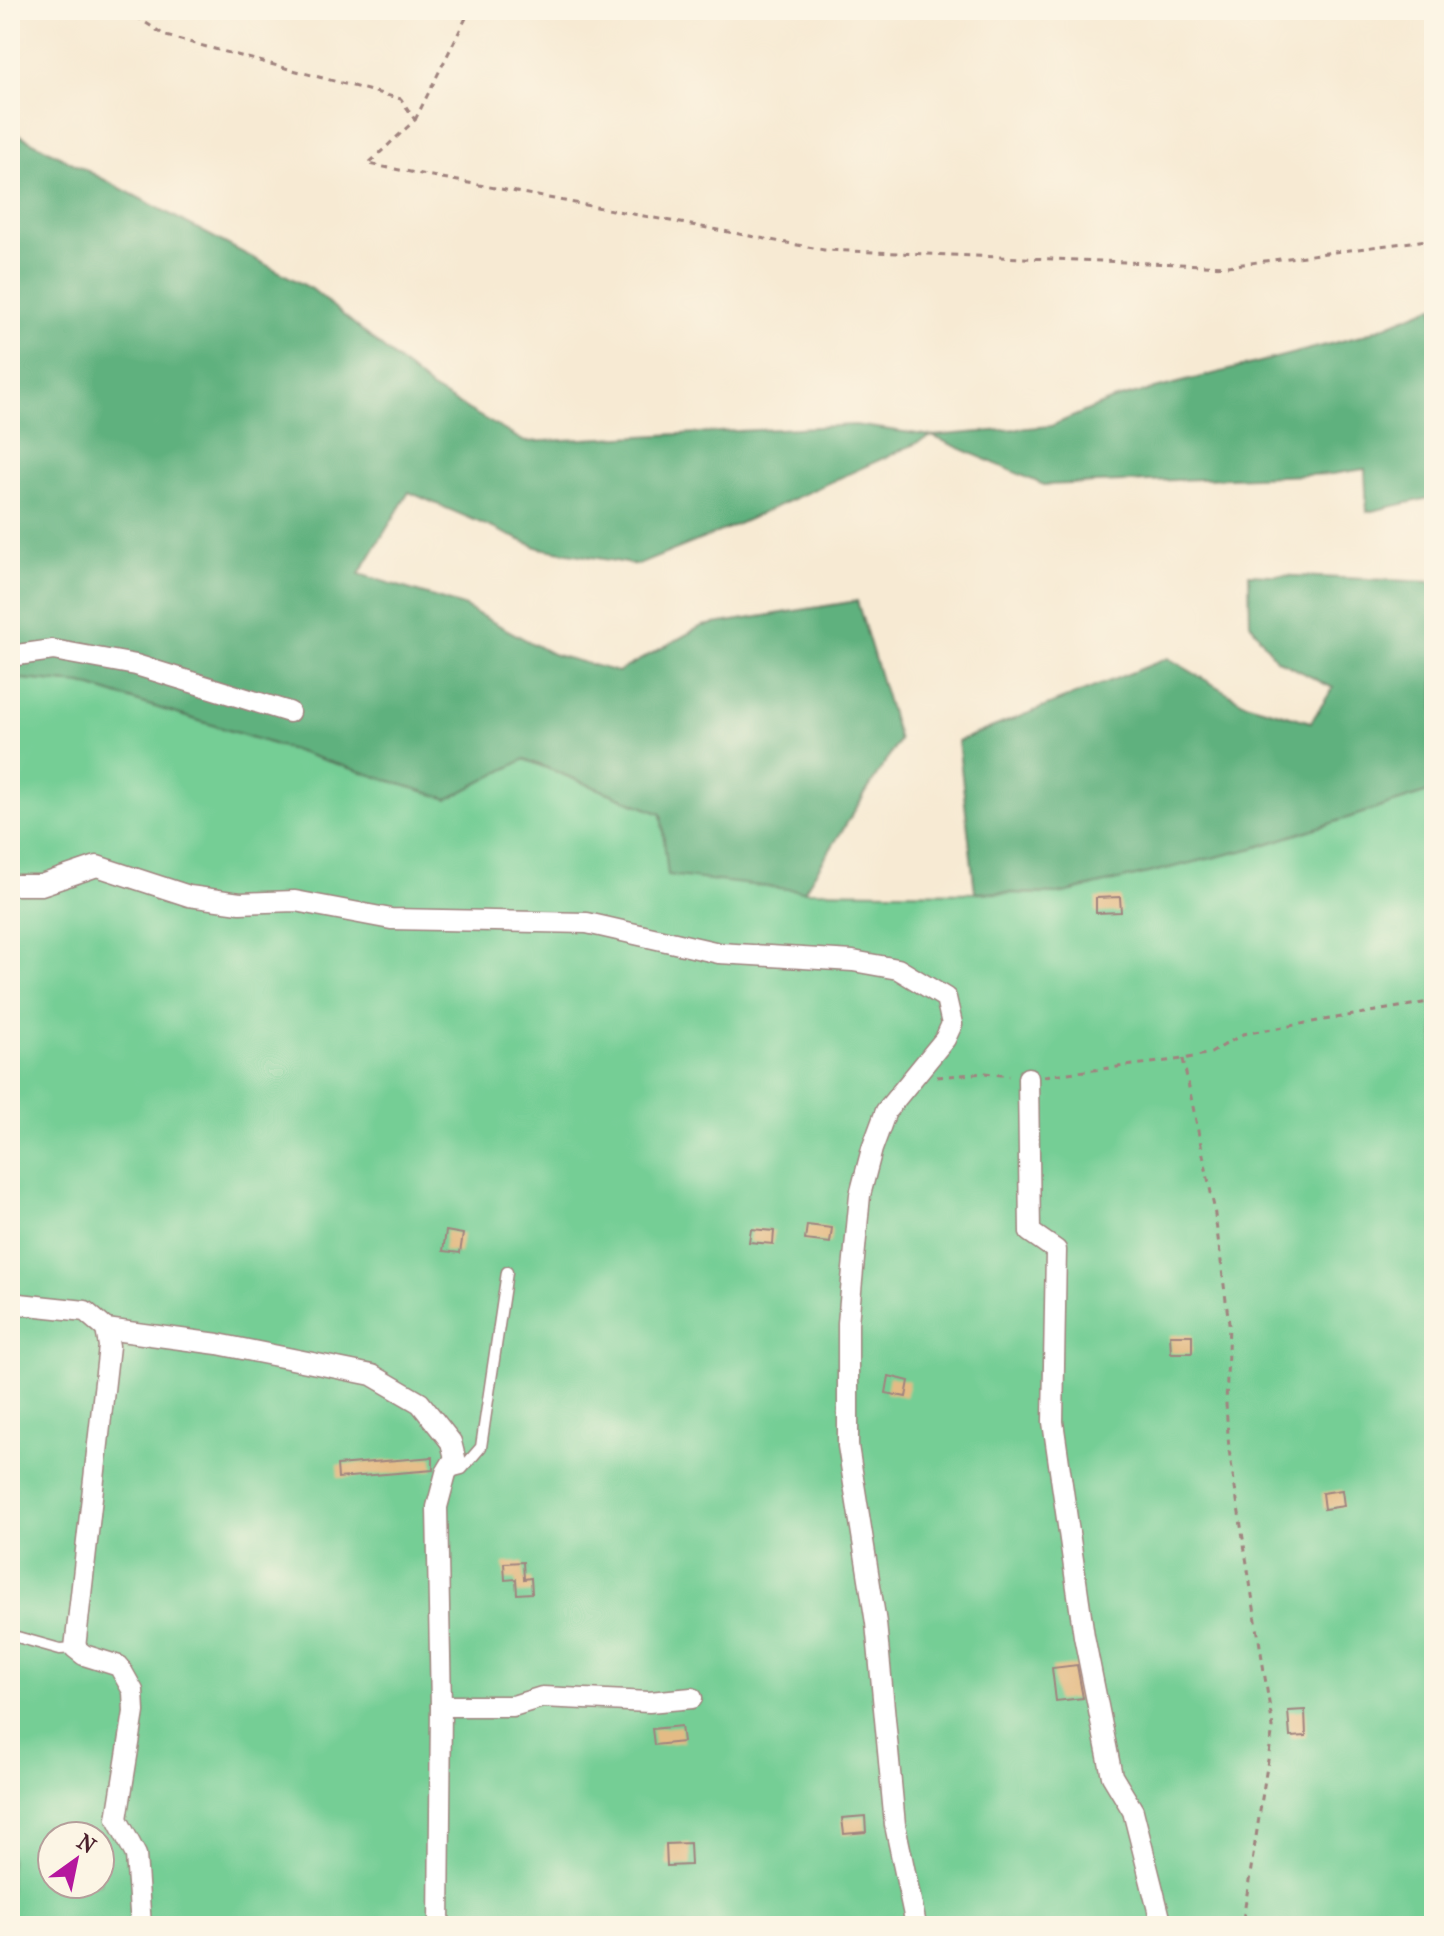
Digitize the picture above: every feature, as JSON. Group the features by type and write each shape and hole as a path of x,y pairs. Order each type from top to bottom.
{"street":[{"path":"10,656 53,650 136,665 289,712"},
{"path":"10,885 41,885 97,866 189,896 240,903 295,901 391,919 587,923 719,953 853,961 898,969 946,998 952,1024 945,1039 927,1057 886,1111 860,1195 846,1381 848,1446 876,1623 895,1825 916,1926"},
{"path":"1028,1078 1030,1232 1056,1250 1053,1422 1084,1636 1109,1763 1133,1811 1162,1926"},
{"path":"10,1303 85,1311 106,1329 218,1344 372,1375 420,1403 451,1442 455,1458 446,1473 437,1507 441,1706 439,1926"},
{"path":"106,1329 109,1346 83,1551 75,1648 84,1655 119,1666 133,1691 134,1712 117,1819 136,1855 141,1926"},
{"path":"441,1706 513,1706 542,1697 649,1702 692,1698"}],"lane":[{"path":"446,1473 462,1469 481,1447 507,1272"},
{"path":"10,1635 60,1649 75,1648"}],"path":[{"path":"126,10 166,36 401,99 415,120"},
{"path":"470,10 415,120 368,164 824,250 1227,266 1434,239"},
{"path":"917,1074 942,1078 985,1073 1028,1078 1183,1059 1211,1053 1243,1034 1434,1001"},
{"path":"1183,1059 1214,1207 1229,1324 1226,1404 1229,1450 1273,1728 1242,1926"}],"green space":[{"path":"10,130 312,289 432,389 525,442 855,425 932,436 729,528 638,565 539,548 409,492 359,574 463,606 552,654 618,672 702,626 857,601 899,740 804,891 668,875 661,814 525,759 448,799 82,684 10,678"},
{"path":"1434,306 1434,497 1367,512 1365,469 1332,474 1044,485 932,436 1051,426 1112,400 1361,336"},
{"path":"1249,574 1434,582 1434,790 1254,848 1059,894 975,892 958,741 1168,658 1245,703 1311,722 1333,688 1276,659 1250,623"},
{"path":"10,678 82,684 448,799 524,759 661,814 804,891 1059,894 1254,848 1434,790 1434,1926 10,1926"}],"building":[{"path":"1120,897 1121,912 1096,913 1096,898"},
{"path":"807,1225 832,1228 830,1243 805,1240"},
{"path":"751,1229 774,1231 773,1244 749,1242"},
{"path":"446,1231 463,1234 460,1253 443,1251"},
{"path":"1170,1335 1192,1335 1192,1353 1171,1353"},
{"path":"889,1376 909,1381 906,1397 886,1393"},
{"path":"433,1457 433,1470 338,1478 337,1465"},
{"path":"1342,1490 1344,1506 1324,1509 1322,1493"},
{"path":"523,1562 524,1579 531,1578 532,1593 517,1594 516,1579 505,1580 504,1563"},
{"path":"1077,1665 1083,1698 1056,1701 1052,1668"},
{"path":"1305,1710 1306,1736 1290,1737 1288,1711"},
{"path":"681,1726 683,1742 654,1745 652,1729"},
{"path":"865,1816 866,1832 844,1834 842,1818"},
{"path":"690,1843 691,1865 667,1866 666,1844"}]}
